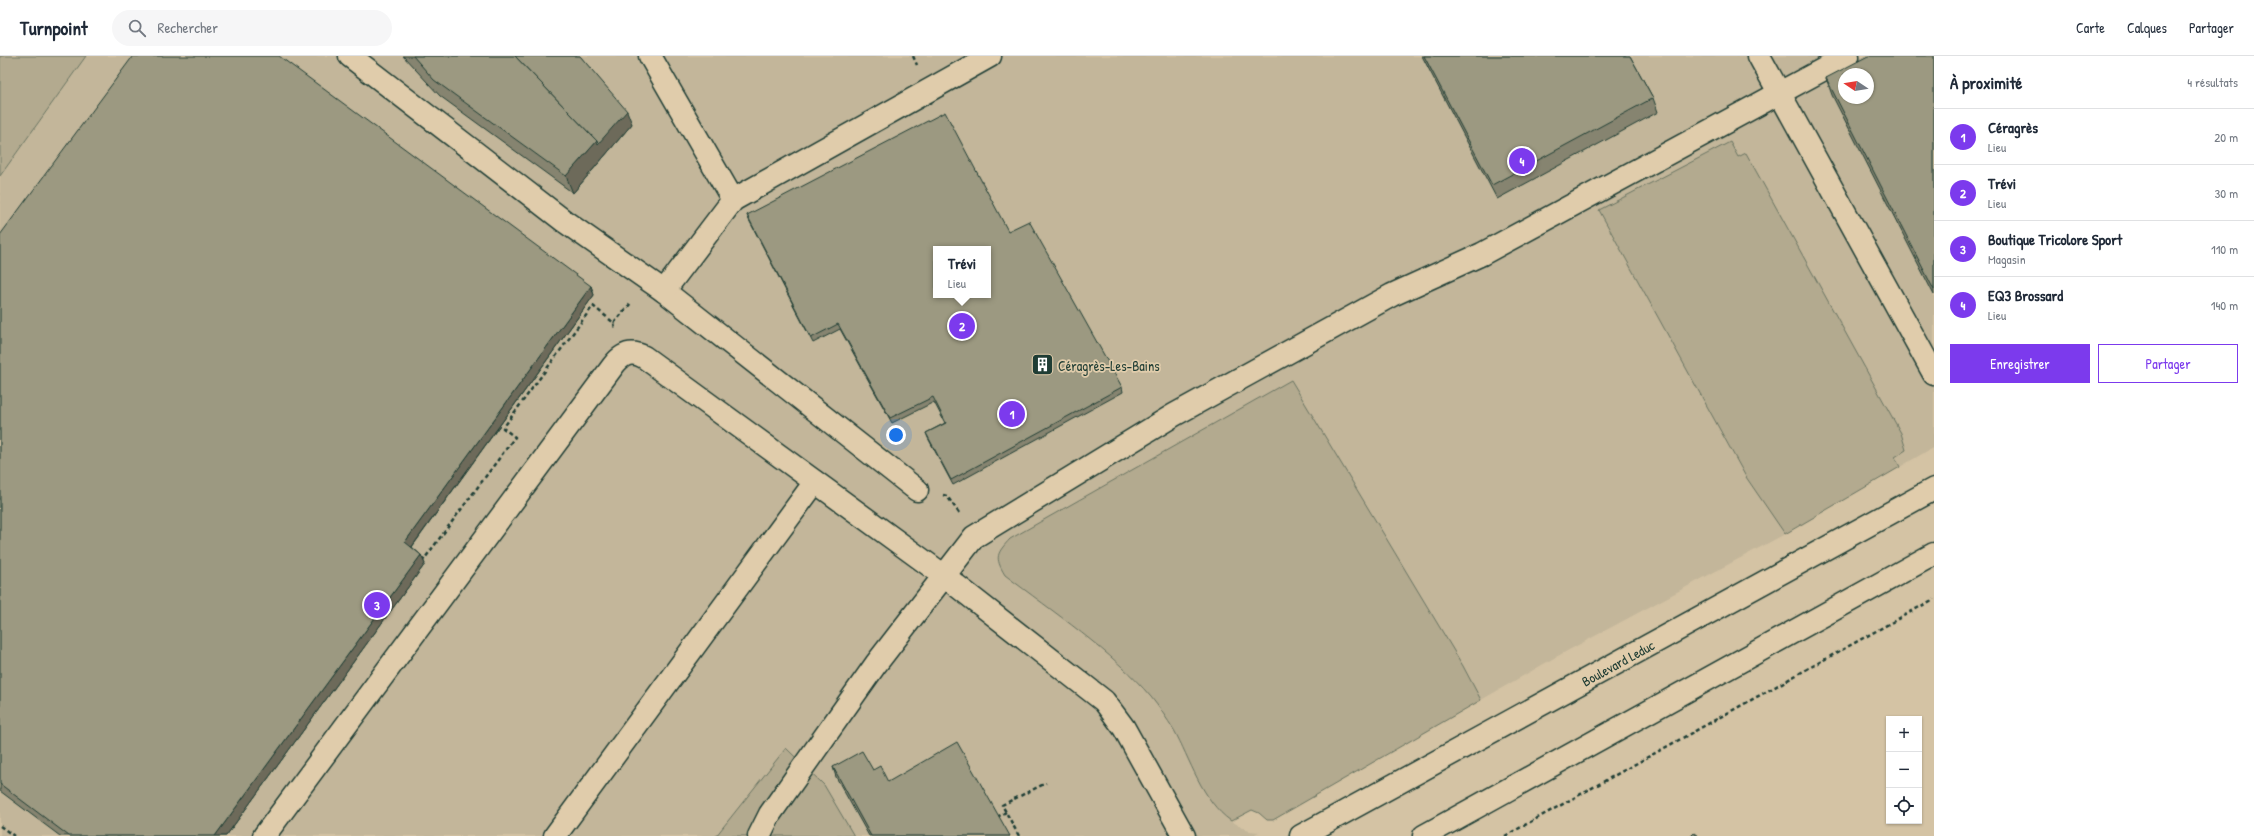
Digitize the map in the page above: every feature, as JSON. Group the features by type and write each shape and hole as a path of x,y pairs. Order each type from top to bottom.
{"street":[{"path":"350,56 564,221 664,292 917,490"},
{"path":"650,56 733,200"},
{"path":"664,292 733,200 990,56"},
{"path":"1758,56 1934,374"},
{"path":"759,836 770,814 876,664 943,575 974,537 1174,415 1281,356 1392,295 1482,254 1848,56"},
{"path":"264,836 446,588 621,356 633,353 644,357 943,575 1104,702 1124,728 1184,836"},
{"path":"555,836 815,482"},
{"name":"Boulevard Leduc","path":"1301,836 1934,489"},
{"path":"1424,836 1934,554"}],"path":[{"path":"422,562 515,437 503,428 593,306"},
{"path":"917,490 947,496 974,537"},
{"path":"1505,836 1934,599"},
{"path":"1019,836 1002,805 1046,783"},
{"path":"997,817 1006,812"},
{"path":"0,826 14,836"}],"shaded area":[{"path":"0,56 86,56 0,176"},
{"path":"86,56 1934,56 1934,447 1785,534 1554,658 1273,820 1267,820 1259,813 1252,810 1231,821 1249,831 1259,832 1251,836 0,836 0,176"},
{"path":"1730,142 1738,157 1746,153 1901,433 1906,450 1895,457 1900,467 1785,534 1746,477 1599,210"},
{"path":"1291,380 1463,666 1481,700 1273,820 1267,820 1259,813 1252,810 1231,821 1221,813 1204,791 1174,730 1151,697 1136,680 1100,648 1005,575 999,564 998,556 1002,548 1010,539"},
{"path":"786,748 824,785 854,836 716,836"}],"building":[{"path":"133,56 279,56 591,286 405,542 421,555 215,836 69,836 0,784 0,235"},
{"path":"413,56 515,56 597,141 566,176 434,80"},
{"path":"515,56 580,56 627,111 598,144 597,141"},
{"path":"1424,56 1630,56 1653,98 1492,185"},
{"path":"1868,56 1934,56 1934,290 1839,104 1874,104 1874,68 1845,68"},
{"path":"1838,72 1838,102 1826,78"},
{"path":"945,112 1008,231 1029,221 1122,387 951,480 926,433 946,423 933,397 890,418 838,324 811,338 747,215"},
{"path":"957,742 1010,836 871,836 833,767 862,751 873,770 880,766 888,782"},
{"path":"1694,833 1698,836 1691,836"}],"place":[{"name":"EQ3 Brossard","path":"1522,161"},
{"name":"Trévi","path":"962,326"},
{"name":"Céragrès-Les-Bains","path":"1042,365"},
{"name":"Céragrès","path":"1012,414"},
{"name":"Boutique Tricolore Sport","path":"377,605"}]}
